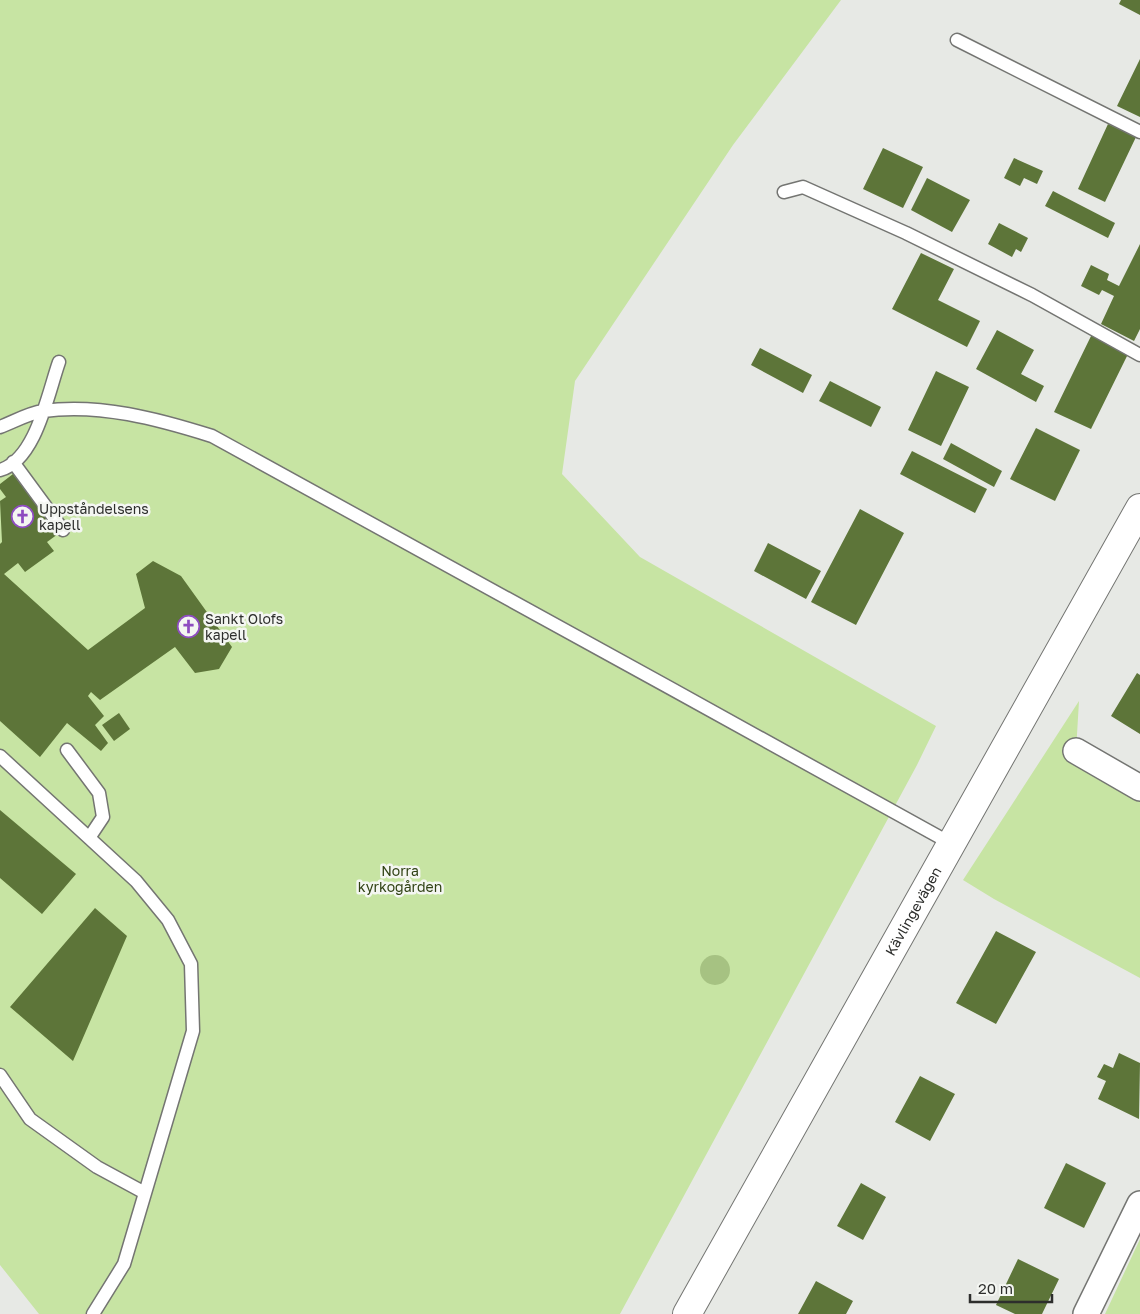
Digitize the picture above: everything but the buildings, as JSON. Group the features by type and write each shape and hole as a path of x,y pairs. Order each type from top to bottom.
{"main road":[{"name":"Kävlingevägen","path":"687,1314 1140,508"}],"street":[{"path":"1076,751 1140,788"},
{"path":"1086,1314 1140,1204"}],"lane":[{"path":"957,40 1140,132"},
{"path":"784,192 803,187 906,234 1032,295 1140,355"},
{"path":"0,470 13,462 35,436 58,362"},
{"path":"0,427 42,411 104,410 157,419 212,436 899,813 952,844"},
{"path":"13,462 63,530"},
{"path":"67,750 99,793 103,816 89,838"},
{"path":"0,756 136,881 168,920 191,964 193,1031 124,1264 93,1314"},
{"path":"0,1075 30,1119 97,1167 145,1193"}],"green space":[{"name":"Norra kyrkogården","path":"0,0 841,0 733,145 575,381 562,474 640,557 936,726 917,765 620,1314 39,1314 0,1265"},
{"path":"1079,701 1076,751 1140,788 1140,978 994,899 963,880"},
{"path":"1140,1239 1140,1314 1105,1314"}],"shaded area":[{"path":"715,955 726,959 730,970 726,981 715,985 704,981 700,970 704,959"}],"place":[{"name":"Uppståndelsens kapell","path":"23,517"},
{"name":"Sankt Olofs kapell","path":"189,627"}]}
